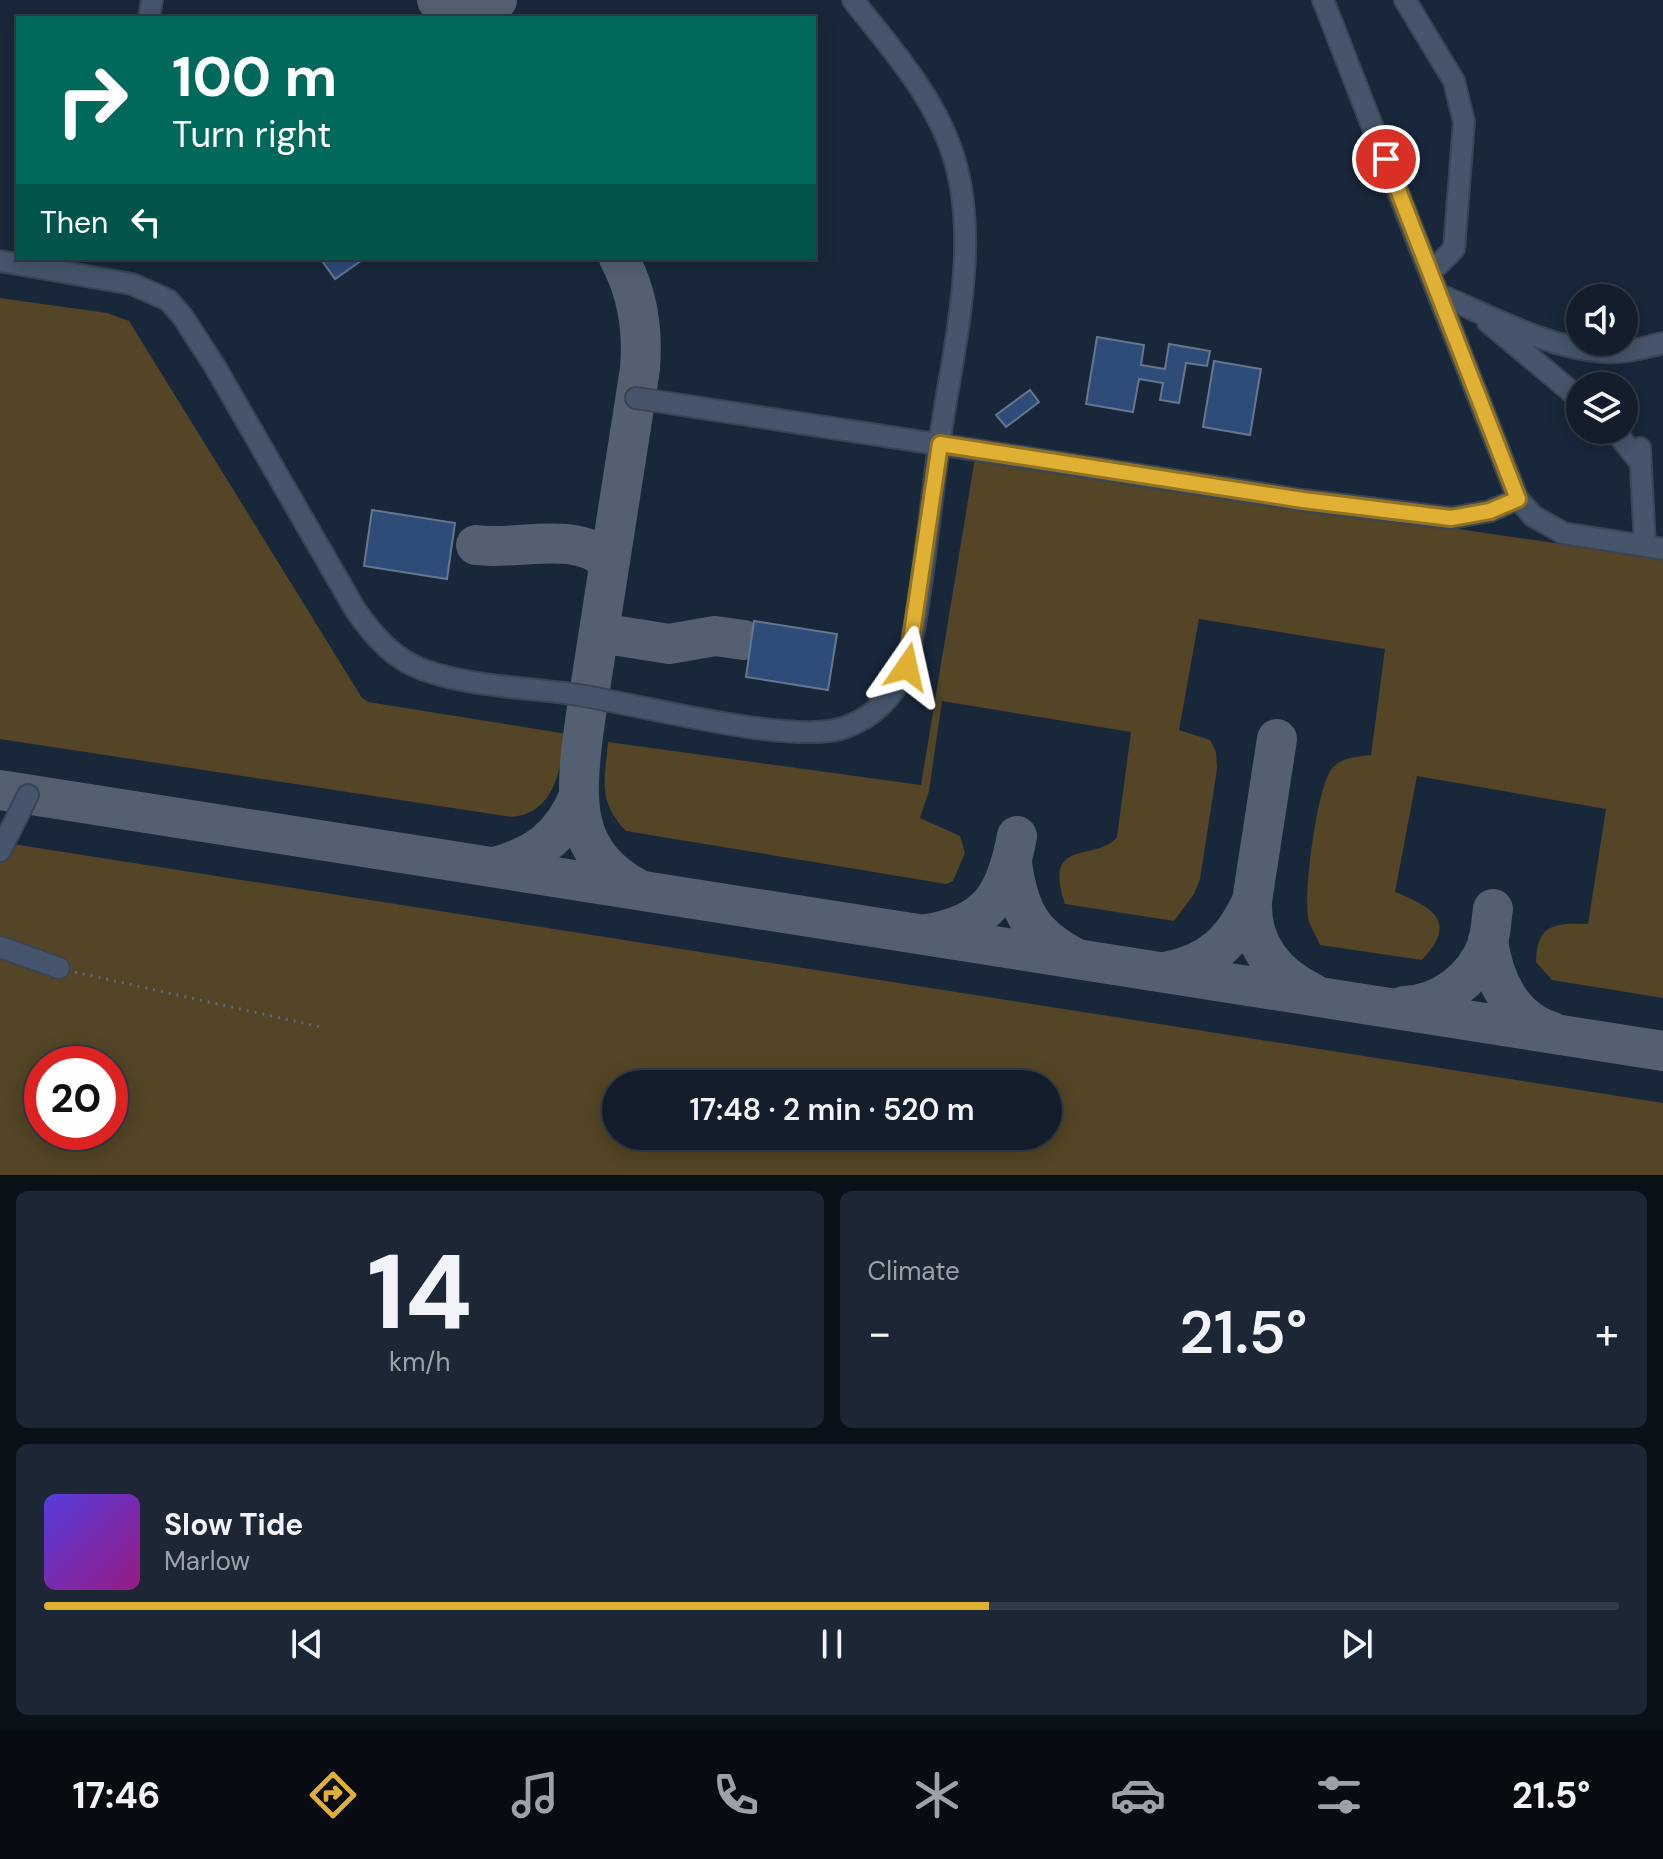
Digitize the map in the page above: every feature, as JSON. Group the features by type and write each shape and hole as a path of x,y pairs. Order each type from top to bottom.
{"lane":[{"path":"0,261 111,279 154,292 168,300 183,317 214,365 319,549 375,637 394,654 415,666 451,676 790,730 812,732 841,729 872,715 888,699 907,667 963,266 965,212 950,144 932,108 909,72 853,0"},
{"path":"1323,0 1518,499 1533,516 1563,533 1654,547 1641,456 1629,444"},
{"path":"1405,0 1454,81 1462,102 1464,122 1454,249 1438,265 1428,268"},
{"path":"111,279 114,260"},
{"path":"1438,294 1558,344 1603,352 1637,350 1663,343"},
{"path":"1472,308 1566,387"},
{"path":"636,398 1303,500 1451,518 1490,511 1518,499"},
{"path":"0,851 28,795"},
{"path":"0,947 59,968"}],"path":[{"path":"59,968 99,980 325,1028"}],"shaded area":[{"path":"0,298 107,313 129,321 362,698 368,702 567,734 558,775 547,798 527,813 512,817 0,739"},
{"path":"975,458 1663,559 1663,998 1552,980 1536,962 1540,940 1550,928 1588,924 1606,809 1417,776 1395,892 1420,903 1436,917 1439,935 1433,946 1422,960 1320,945 1307,910 1316,820 1331,770 1349,758 1371,755 1385,649 1199,619 1179,730 1210,740 1216,752 1217,769 1200,879 1194,894 1174,921 1065,904 1060,883 1060,868 1066,860 1108,845 1117,837 1131,732 942,701 929,791 920,818 960,836 965,853 953,881 946,884 626,831 607,800 608,742 921,785"},
{"path":"0,842 1663,1103 1663,1175 0,1175"}],"building":[{"path":"321,260 362,260 335,279"},
{"path":"1097,337 1144,345 1141,365 1165,369 1169,344 1210,351 1207,366 1186,363 1179,403 1160,400 1163,383 1139,379 1133,412 1086,404"},
{"path":"1214,361 1261,369 1250,435 1203,427"},
{"path":"1030,390 1039,402 1006,427 996,415"},
{"path":"372,510 455,523 447,579 364,566"},
{"path":"754,621 837,634 828,690 746,677"}],"taxiway":[{"path":"437,0 449,16"},
{"path":"473,16 497,0"},
{"path":"620,260 638,312 640,369 581,750 579,788 582,821 590,843 610,870 638,889"},
{"path":"476,545 546,543 580,546 610,562 612,545 606,548"},
{"path":"613,635 669,644 715,636 744,640"},
{"path":"1277,739 1252,901 1253,917 1256,932 1268,957 1288,978 1314,994"},
{"path":"0,790 1663,1051"},
{"path":"495,867 523,857 546,842 565,823 579,796"},
{"path":"927,934 966,923 991,903 1007,875 1017,836"},
{"path":"1012,864 1023,909 1030,920 1048,940 1075,958"},
{"path":"1165,972 1195,963 1218,949 1237,928 1252,901"},
{"path":"1404,1006 1443,996 1465,980 1487,946 1493,909"},
{"path":"1488,940 1499,982 1514,1007 1524,1017 1550,1031"}],"route":[{"path":"907,667 940,444 1303,500 1451,518 1490,511 1518,499 1386,159"}]}
